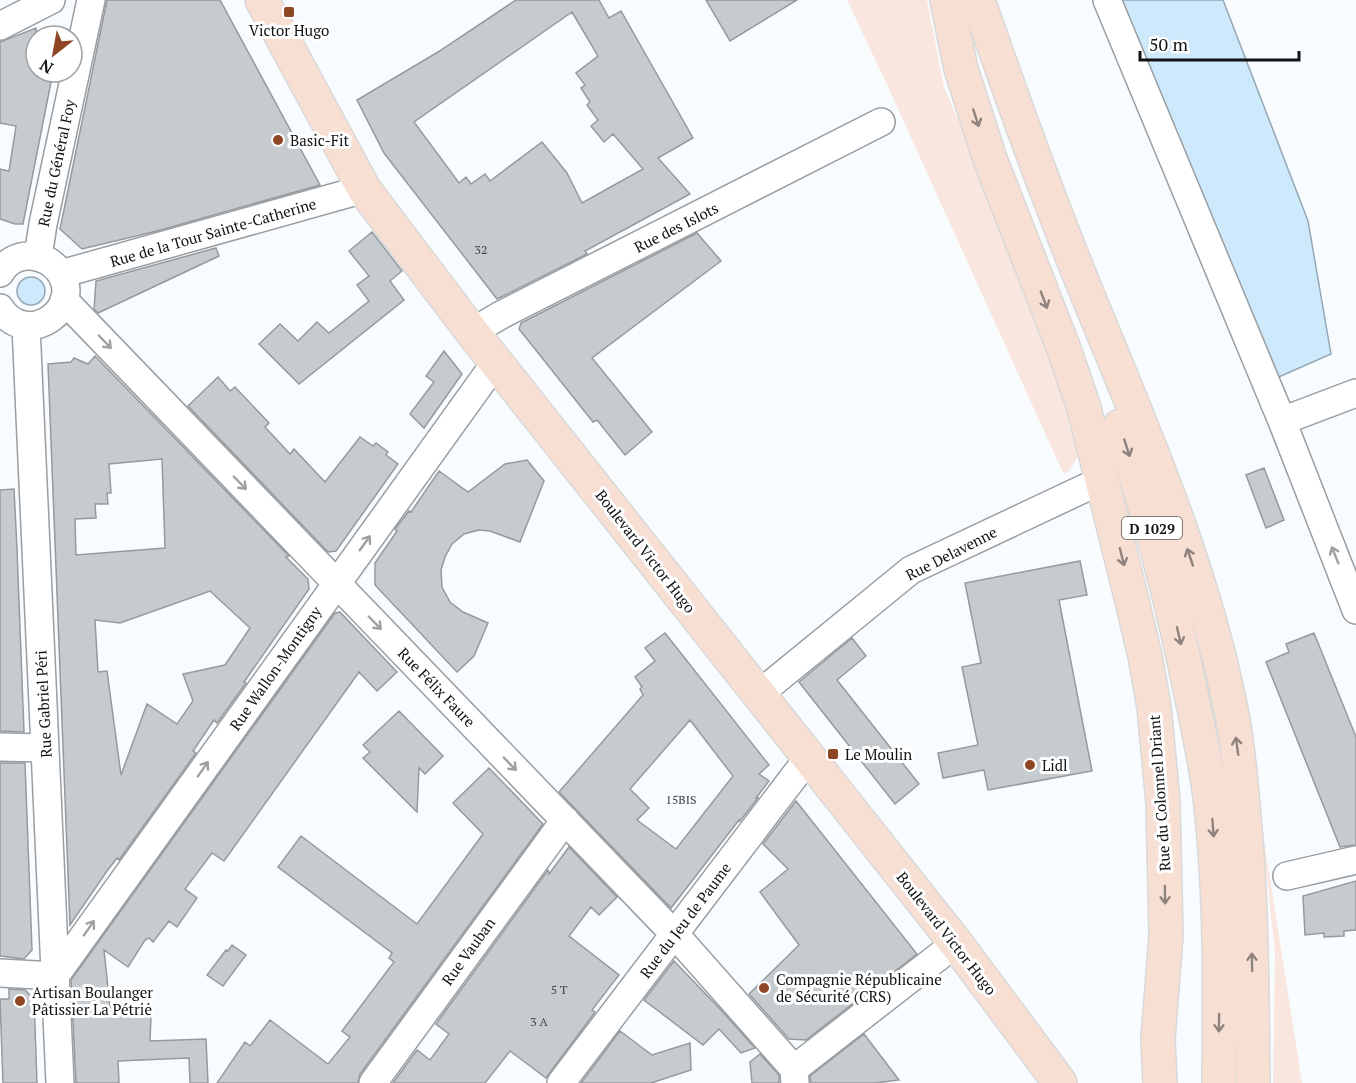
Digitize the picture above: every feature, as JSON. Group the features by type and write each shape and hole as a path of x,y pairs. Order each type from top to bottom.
{"main road":[{"name":"Boulevard Victor Hugo","path":"262,0 364,189 472,332 955,942 1060,1083"},
{"name":"Rue du Colonnel Driant","path":"947,0 961,69 973,110 1064,349 1084,408 1144,656 1159,747 1163,802 1166,936 1158,1039"},
{"name":"D 1029","path":"961,0 983,71 1008,139 1084,328 1118,421 1146,505 1162,563 1181,643 1211,805 1220,960 1219,1083"},
{"name":"D 1029","path":"978,0 1049,197 1159,469 1193,564 1211,627 1232,717 1249,866 1253,980 1252,1083"},
{"path":"1146,1083 1158,1039"},
{"path":"1158,1039 1160,1083"}],"street":[{"path":"0,26 51,0"},
{"name":"Rue du Général Foy","path":"38,257 91,0"},
{"path":"1107,0 1282,421 1356,610"},
{"name":"Rue des Islots","path":"472,332 501,315 881,122"},
{"name":"Rue de la Tour Sainte-Catherine","path":"63,287 364,189"},
{"path":"1,270 9,262 18,258 38,257"},
{"name":"Rue Félix Faure","path":"38,257 47,260 63,287 336,582 675,934 794,1076"},
{"path":"0,308 8,318 16,323 26,326 46,322 54,317 63,287"},
{"name":"Rue Gabriel Péri","path":"26,326 60,1083"},
{"name":"Rue Wallon-Montigny","path":"56,976 336,582 496,362"},
{"path":"1282,421 1356,393"},
{"name":"Rue Delavenne","path":"759,694 911,570 1102,480"},
{"path":"0,747 45,748"},
{"name":"Rue du Jeu de Paume","path":"561,1083 809,757"},
{"name":"Rue Vauban","path":"373,1083 564,820"},
{"path":"1287,876 1356,860"},
{"path":"794,1076 955,942"},
{"path":"0,973 56,976"}],"shaded area":[{"path":"847,0 927,0 944,87 1062,369 1081,450 1070,470 1064,475 889,89"},
{"path":"1261,821 1302,1083 1273,1083 1275,953"}],"water":[{"path":"1121,0 1223,0 1308,221 1331,354 1272,380"},
{"path":"31,277 41,281 45,291 41,301 31,305 21,301 17,291 21,281"}],"building":[{"path":"107,0 220,0 320,185 157,231 82,249 60,229"},
{"path":"516,0 599,0 609,18 621,11 693,138 658,158 690,194 585,251 587,254 497,299 384,153 357,100 438,52","holes":["572,12 598,56 576,73 585,85 581,88 590,102 587,105 598,120 591,126 604,142 613,134 643,169 582,203 567,173 542,142 490,181 485,174 471,184 466,177 459,183 414,122"]},
{"path":"706,0 797,0 730,41"},
{"path":"24,33 24,84 51,84 23,224 0,219 0,169 9,171 16,126 0,123 0,42"},
{"path":"372,232 402,271 390,281 404,300 299,384 259,344 280,324 298,341 317,322 329,333 369,301 357,285 369,276 349,251"},
{"path":"697,233 721,261 592,358 652,432 625,455 597,420 593,422 519,329 521,323"},
{"path":"216,248 219,256 98,313 94,309 96,281"},
{"path":"444,351 462,374 424,428 410,414 434,382 426,376"},
{"path":"95,356 289,556 286,557 308,579 309,589 244,682 246,683 217,723 214,720 193,751 196,753 119,860 117,858 107,871 70,925 48,364 71,362 74,358 88,364","holes":["162,459 165,548 76,555 75,519 96,518 95,504 108,504 107,493 111,493 109,464","210,591 250,628 225,665 183,674 193,701 177,724 147,704 121,775 107,671 98,672 95,620 120,623"]},
{"path":"218,377 230,391 235,387 269,423 265,427 290,454 294,449 325,482 360,437 373,446 376,443 398,464 336,551 328,552 188,406"},
{"path":"527,460 544,481 520,542 490,531 479,530 464,534 452,544 445,557 441,570 442,587 450,602 463,612 488,623 474,656 457,672 375,585 375,563 397,531 395,529 409,511 411,512 439,471 468,492 505,464"},
{"path":"1264,468 1284,520 1266,528 1246,475"},
{"path":"14,489 24,732 0,731 0,490"},
{"path":"1080,561 1087,595 1059,600 1092,771 988,790 984,770 943,778 938,753 978,745 962,667 981,663 965,583"},
{"path":"340,612 397,672 377,691 359,672 224,861 212,853 185,889 197,898 177,927 169,921 153,942 149,938 145,940 128,967 104,950 110,1007 137,1006 138,1017 151,1017 150,1041 206,1039 208,1083 190,1083 189,1058 118,1061 119,1083 76,1083 71,980 335,613"},
{"path":"665,633 769,765 759,774 769,781 756,798 758,798 671,908 559,792 643,695 640,689 642,687 635,677 655,661 645,648","holes":["690,720 733,776 676,849 637,820 649,808 630,789"]},
{"path":"1314,633 1356,737 1356,845 1340,847 1266,662 1289,652 1286,644"},
{"path":"852,638 866,656 837,680 919,784 895,804 799,682"},
{"path":"399,711 443,756 425,774 419,768 417,812 363,758 370,752 363,745"},
{"path":"0,763 25,763 32,950 24,959 0,956"},
{"path":"489,768 543,824 360,1074 358,1083 217,1083 245,1042 250,1046 270,1020 328,1064 350,1037 342,1031 394,962 389,958 392,953 278,867 301,836 417,924 483,834 453,803"},
{"path":"796,801 917,954 806,1040 789,1039 749,994 799,945 760,892 788,869 763,844"},
{"path":"569,847 617,897 599,915 591,907 569,936 619,975 592,1010 595,1012 546,1078 510,1051 485,1083 393,1083 417,1050 430,1060 449,1034 436,1024 548,870 549,874"},
{"path":"1356,881 1356,930 1344,931 1344,936 1324,937 1324,933 1305,935 1303,896"},
{"path":"232,945 246,955 223,986 207,975"},
{"path":"674,961 755,1048 741,1053 719,1029 703,1045 644,1000"},
{"path":"9,989 25,990 34,999 37,1083 3,1083 0,999 9,999"},
{"path":"620,1031 652,1055 690,1043 691,1070 651,1083 581,1083"},
{"path":"864,1034 899,1080 875,1083 811,1083 810,1076"},
{"path":"760,1054 779,1075 779,1083 752,1083 750,1062"}],"place":[{"name":"Victor Hugo","path":"289,12"},
{"name":"Basic-Fit","path":"278,140"},
{"name":"Le Moulin","path":"833,754"},
{"name":"Lidl","path":"1030,765"},
{"name":"Compagnie Républicaine de Sécurité (CRS)","path":"764,988"},
{"name":"Artisan Boulanger Pâtissier La Pétriė","path":"20,1001"}]}
